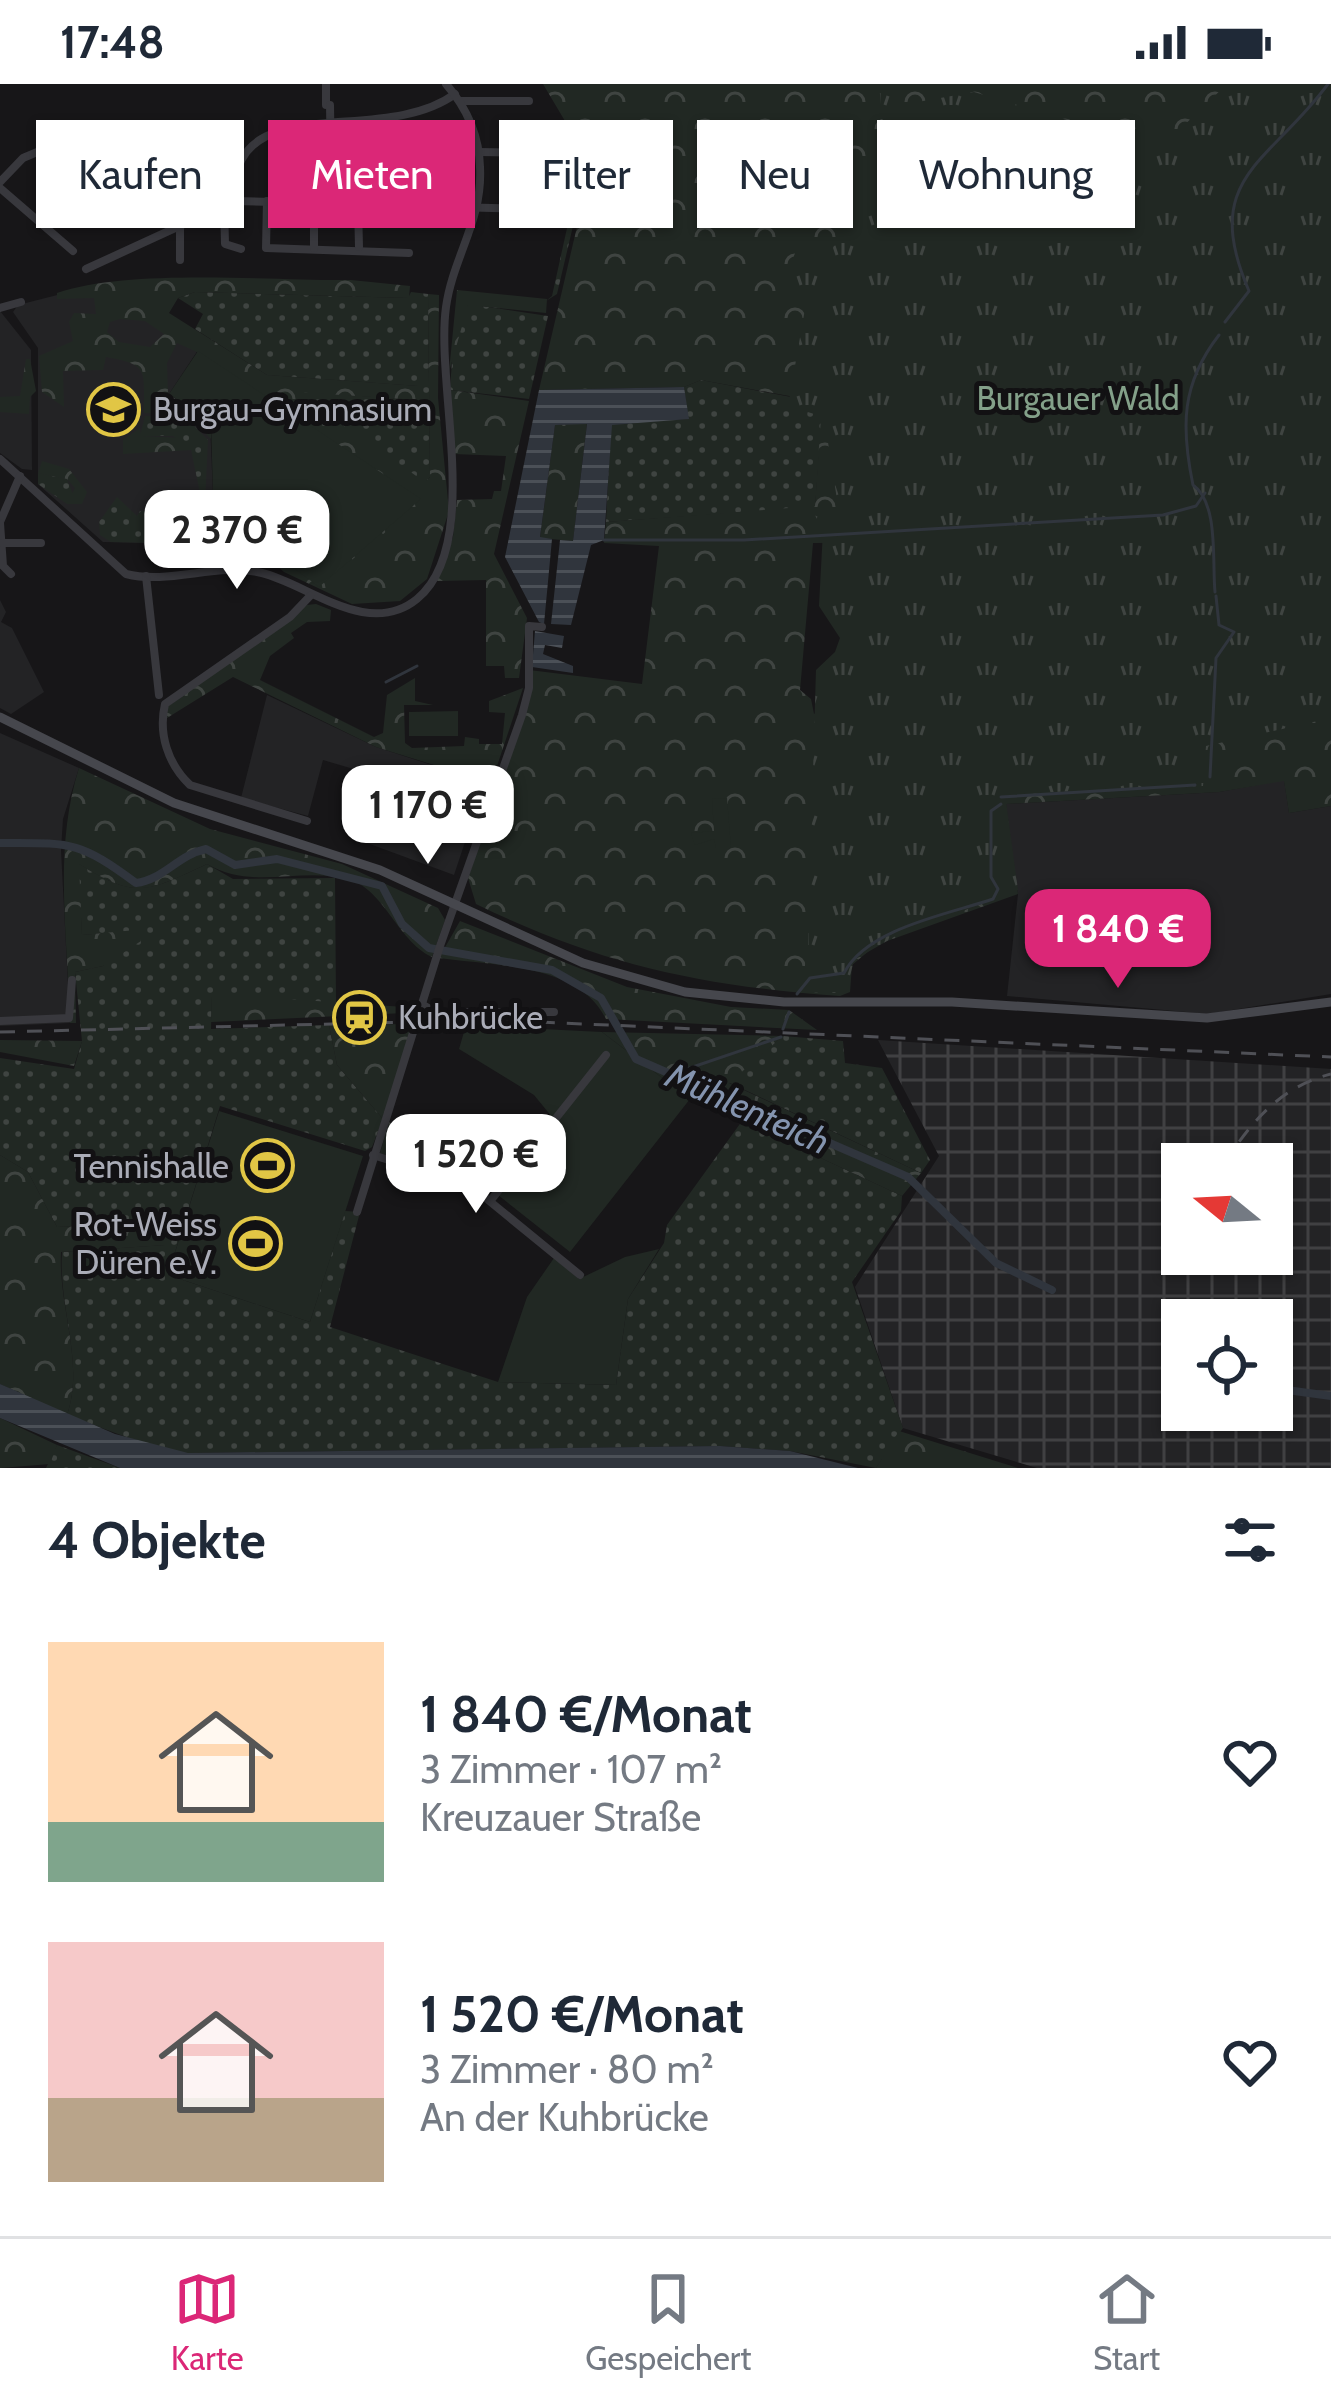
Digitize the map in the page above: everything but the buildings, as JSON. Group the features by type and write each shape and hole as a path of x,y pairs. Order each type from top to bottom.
{"main road":[{"path":"0,717 174,803 363,864 564,956 685,992 784,1002 952,1002 1207,1018 1331,1002"}],"street":[{"path":"326,84 329,120"},
{"path":"0,459 120,570 146,576 246,570 352,609 404,607 424,591 442,560 453,500 443,382 447,303 479,205 479,152 458,98 446,84"},
{"path":"374,106 428,107 458,98 529,101"},
{"path":"306,105 352,106"},
{"path":"36,151 0,185 73,250"},
{"path":"479,152 499,152"},
{"path":"244,202 267,201 266,248 358,247"},
{"path":"475,205 499,207"},
{"path":"86,269 170,228"},
{"path":"180,228 180,260"},
{"path":"227,228 225,244 241,249"},
{"path":"314,228 314,248"},
{"path":"358,228 358,253 409,253"},
{"path":"0,308 21,302"},
{"path":"10,574 3,566 0,523 20,476"},
{"path":"2,543 41,543"},
{"path":"146,576 159,695"},
{"path":"307,821 208,796 190,785 165,746 162,718 165,704 290,617 310,596"},
{"path":"357,1212 440,946 530,688 530,626 542,627"},
{"path":"0,1021 69,1018 72,980"},
{"path":"424,1005 435,1012 554,1012"},
{"path":"491,1200 605,1055"},
{"path":"374,1156 471,1186 580,1275"}],"shaded area":[{"name":"Burgau-Gymnasium","path":"69,292 114,293 198,350 169,394 210,423 213,494 202,519 204,544 103,542 38,484 38,348 13,312 18,305"},
{"path":"0,311 31,350 32,470 22,469 0,453"},
{"path":"684,387 689,419 612,425 604,540 591,545 571,625 551,624 560,540 573,541 587,424 555,425 540,537 552,539 544,624 539,622 505,557 539,390"},
{"path":"0,600 6,612 1,622 12,628 44,692 11,714 0,708"},
{"path":"535,631 564,636 562,648 545,645 543,654 573,666 573,673 532,667"},
{"path":"267,695 376,747 435,766 433,774 482,791 454,875 348,836 367,773 323,760 308,816 241,798"},
{"path":"0,733 79,768 63,819 61,850 70,1023 0,1026"},
{"path":"1284,780 1289,813 1331,806 1331,994 1208,1014 1007,996 1018,894 1006,804 1219,792"},
{"path":"878,1040 1331,1069 1331,1468 1037,1468 903,1428 855,1287 939,1156"},
{"path":"0,1384 115,1434 188,1453 720,1446 790,1451 858,1468 120,1468 0,1418"}],"green space":[{"name":"Burgauer Wald","path":"543,84 1331,84 1331,806 1289,813 1284,781 1219,792 1006,804 1018,894 876,945 852,965 850,992 840,996 742,986 653,969 566,943 476,904 468,878 532,691 529,670 642,684 659,546 604,543 606,522 815,506 822,402 701,380 684,387 539,390 577,228 673,228 673,120 564,120","holes":["1119,541 814,714 811,699 800,690 813,543"]},
{"name":"Burgauer Wald","path":"879,84 901,105 974,92 1067,120 883,120"},
{"name":"Burgauer Wald","path":"1227,84 1331,84 1331,718 1206,746 1203,786 1005,794 1018,890 894,937 854,960 846,992 801,993 808,945 816,670 835,652 840,638 819,606 823,531 815,515 839,512 824,417 788,406 805,309 786,275 796,251 819,244 833,248 841,228 853,228 853,199 859,184 877,164 877,228 1135,228 1135,140 1175,134"},
{"path":"567,228 573,228 557,294 546,301 552,296"},
{"path":"161,278 351,280 410,286 409,298 195,292 178,298 169,313 267,375 419,386 418,400 295,392 425,482 430,477 428,294 439,295 438,398 449,511 427,579 400,601 352,604 284,572 257,548 262,542 197,352 177,343 167,363 168,394 211,423 211,439 188,415 144,413 142,372 121,360 106,357 103,370 63,371 64,407 42,392 39,356 73,341 69,322 74,313 96,314 94,298 57,299 57,293","holes":["120,319 145,321 164,334 150,347 119,342 107,332 110,322"]},
{"path":"457,290 547,299 546,313 468,305 449,372"},
{"path":"195,292 408,298 411,292 428,294 430,477 425,483 292,391 417,400 418,386 267,375 195,329 203,314 178,298"},
{"path":"468,304 548,316 529,399 450,390 453,346"},
{"path":"198,351 421,499 319,587 262,544 259,548 240,535 237,540 205,520 213,494 211,423 169,394"},
{"path":"26,359 30,359 36,391 30,397 29,414 0,412 0,397 20,396"},
{"path":"701,380 823,403 815,507 606,522 611,424 688,419 684,387"},
{"path":"450,390 529,401 494,554 527,618 519,678 505,678 504,666 486,666 486,580 437,581 453,537 457,500 492,499 494,491 501,491 506,456 454,454"},
{"path":"145,416 186,418 208,440 203,544 111,542 100,535 99,522 117,497 137,516 140,511 194,510 194,496 200,493 191,450 173,436 140,436"},
{"path":"587,423 573,541 540,538 555,425"},
{"path":"140,428 141,436 182,438 192,450 123,454 123,440"},
{"path":"42,461 69,469 87,492 82,504 67,504 75,488 67,479 38,473"},
{"path":"38,473 67,479 74,497 67,504 38,484"},
{"path":"399,521 406,531 356,572 348,563"},
{"path":"307,605 331,610 330,621 307,622 291,633 294,638 270,656 260,680 374,737 383,733 387,695 415,678 415,701 433,705 404,705 405,743 412,748 464,746 465,737 479,739 479,744 502,744 505,713 489,712 489,701 523,688 486,799 482,791 432,774 434,765 376,747 233,677 167,718 166,708"},
{"path":"458,711 458,736 409,736 409,712"},
{"path":"79,768 210,829 342,864 438,908 445,920 432,957 409,939 370,891 344,878 241,876 207,864 142,888 115,883 79,864 82,935 136,930 141,941 103,966 75,972 76,1023 70,1023 64,862"},
{"path":"727,798 731,848 716,848 714,839 695,845 691,833 714,831 712,799"},
{"path":"78,863 114,883 142,888 207,864 233,879 335,878 336,1003 212,996 211,1029 329,1025 337,1065 383,1119 372,1147 365,1151 220,1106 168,1275 310,1322 345,1211 360,1212 330,1327 498,1382 616,1385 628,1299 664,1243 667,1225 742,1121 902,1196 901,1211 852,1282 903,1428 876,1468 790,1451 720,1446 188,1453 161,1450 67,1415 73,1375 62,1252 165,1245 164,1222 57,1227 28,1172 0,1155 0,1058 74,1069 82,1041 75,972 103,966 135,931 82,935"},
{"path":"460,921 627,987 731,1007 789,1010 817,1030 606,1019 593,1001 556,977 439,958"},
{"path":"283,993 287,999 404,1007 404,1013 211,1022 212,995"},
{"path":"415,1024 383,1119 337,1065 329,1025"},
{"path":"466,1025 602,1032 690,1099 570,1252 493,1191 552,1117 534,1095 459,1049"},
{"path":"602,1032 783,1036 729,1083 921,1173 902,1196 742,1121 702,1095 690,1099"},
{"path":"783,1036 843,1041 845,1063 882,1068 930,1160 921,1173 728,1082"},
{"path":"0,1040 82,1041 74,1066 0,1052"},
{"name":"Rot-Weiss Düren e.V.","path":"219,1111 363,1156 310,1322 168,1275"},
{"path":"389,1122 435,1155 429,1169 380,1153"},
{"path":"0,1155 28,1172 57,1227 165,1222 166,1245 61,1252 73,1375 67,1415 0,1384"},
{"path":"659,1249 628,1299 616,1385 498,1382 527,1297 554,1258 579,1279 625,1257"},
{"path":"0,1418 57,1445 50,1464 0,1468"},
{"path":"899,1431 1018,1468 876,1468"},
{"path":"57,1445 120,1468 46,1468"}],"waterway":[{"path":"1225,322 1249,291 1232,222 1237,197 1264,155 1328,84"},
{"path":"1215,592 1211,519 1193,485 1186,425 1197,371 1219,335"},
{"path":"604,540 744,540 1163,515 1196,506 1205,493"},
{"path":"1210,777 1216,658 1234,632 1219,625 1216,596"},
{"path":"386,682 417,666"},
{"path":"1001,797 1195,785"},
{"path":"797,994 810,978 844,973 855,958 890,934 993,899 998,889 991,877 991,811 1001,804"},
{"name":"Mühlenteich","path":"0,843 43,843 86,851 136,883 206,849 235,865 277,859 382,886 402,924 429,948 552,970 601,998 636,1059 908,1177 996,1263 1052,1290"},
{"path":"783,1029 789,1012"},
{"path":"672,1074 781,1037"},
{"name":"Mühlenteich","path":"1293,1391 1331,1396"}],"railway":[{"path":"0,1032 494,1020 1331,1057"},
{"path":"1239,1143 1282,1097 1331,1074"}],"place":[{"name":"Burgau-Gymnasium","path":"114,409"},
{"name":"Kuhbrücke","path":"359,1017"},
{"name":"Tennishalle","path":"268,1166"},
{"name":"Rot-Weiss Düren e.V.","path":"256,1243"}]}
